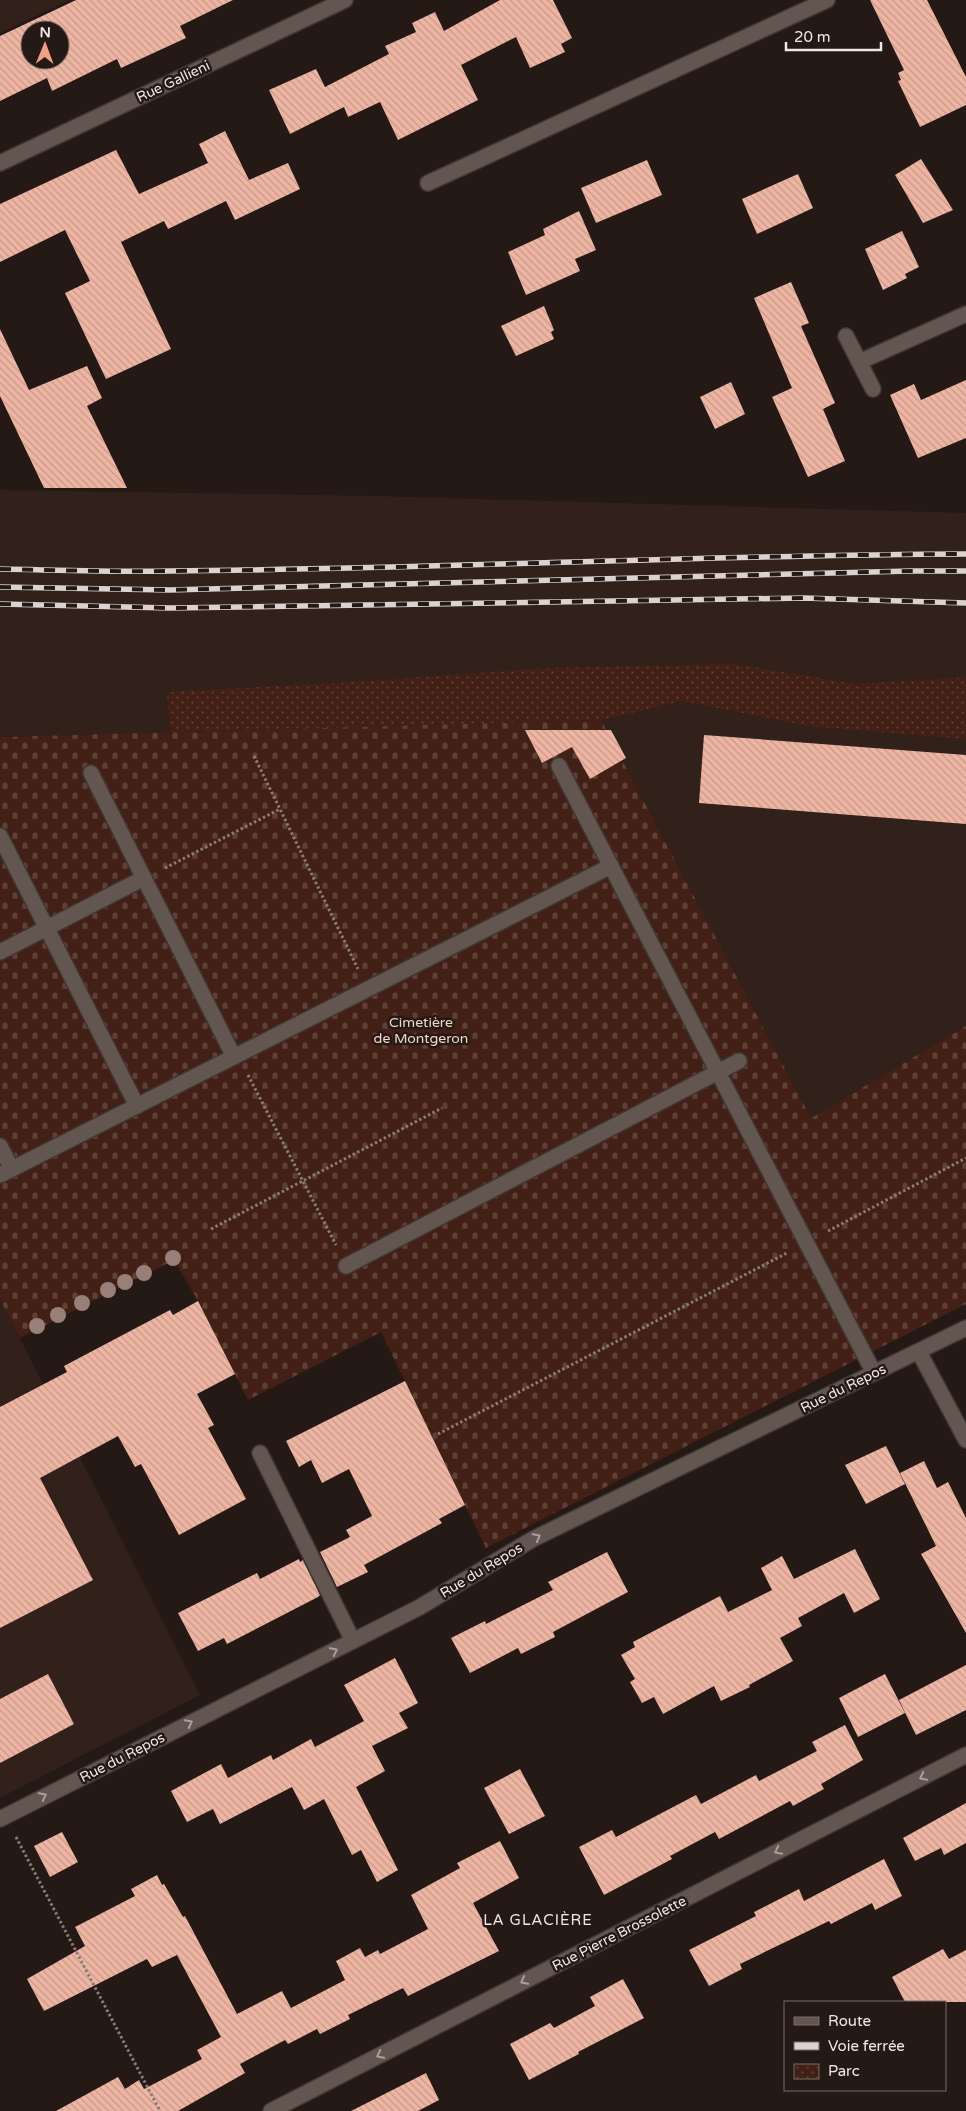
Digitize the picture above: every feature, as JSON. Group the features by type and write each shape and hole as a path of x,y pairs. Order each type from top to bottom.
{"street":[{"name":"Rue Gallieni","path":"0,163 345,0"},
{"path":"428,183 827,0"},
{"path":"859,362 966,314"},
{"path":"846,336 873,389"},
{"path":"560,766 874,1373"},
{"path":"91,773 234,1057"},
{"path":"0,836 137,1106"},
{"path":"0,1146 6,1172 611,866"},
{"path":"0,952 144,878"},
{"path":"346,1266 740,1061"},
{"name":"Rue du Repos","path":"0,1819 420,1607 533,1539 966,1328"},
{"path":"919,1352 966,1440"},
{"path":"260,1453 353,1641"},
{"name":"Rue Pierre Brossolette","path":"271,2111 966,1755"}],"path":[{"path":"254,756 368,989"},
{"path":"144,878 280,809"},
{"path":"234,1057 244,1068 346,1266"},
{"path":"211,1229 442,1108"},
{"path":"438,1434 966,1158"},
{"path":"12,1831 160,2111"}],"shaded area":[{"path":"0,0 70,0 28,20 20,20 20,24 0,33"},
{"path":"0,490 375,496 966,513 966,1026 811,1118 601,720 0,737"},
{"path":"0,1299 200,1695 0,1798"}],"green space":[{"path":"735,664 856,684 966,677 966,739 808,726 682,701 601,720 170,732 167,692 353,682 547,668"},
{"name":"Cimetière de Montgeron","path":"601,720 811,1118 966,1026 966,1304 486,1548 381,1332 248,1400 198,1301 174,1260 20,1338 0,1299 0,737"}],"building":[{"path":"76,0 233,0 180,26 186,38 121,68 117,59 52,91 47,78 0,101 0,36 20,27 20,70 70,70 70,20 34,20"},
{"path":"500,0 553,0 572,38 561,44 565,52 530,68 516,37 461,65 478,100 398,140 380,102 348,117 344,107 290,134 269,90 316,69 325,87 389,54 385,46 416,32 412,23 435,12 444,31"},
{"path":"870,0 927,0 966,77 966,105 920,127 898,81 901,80 898,73 904,70"},
{"path":"225,131 249,180 288,163 300,189 235,220 226,201 168,229 164,221 121,242 171,349 106,379 65,293 90,281 65,230 0,262 0,204 116,150 139,194 208,163 199,144"},
{"path":"921,159 953,210 923,223 895,175"},
{"path":"647,160 662,195 596,223 581,188"},
{"path":"798,174 813,208 757,234 742,199"},
{"path":"579,211 596,250 575,259 580,271 526,295 508,252 545,235 543,229"},
{"path":"902,231 919,267 905,274 907,278 883,290 865,249"},
{"path":"791,282 809,323 801,326 835,403 823,409 845,461 808,477 772,397 792,388 754,298"},
{"path":"544,306 554,330 551,332 554,339 516,356 501,326"},
{"path":"0,329 29,390 87,366 102,398 87,406 127,488 44,488 0,396"},
{"path":"966,380 966,438 918,458 890,395 914,384 921,400"},
{"path":"731,382 745,414 715,429 700,397"},
{"path":"525,730 611,730 626,758 590,779 572,747 542,763"},
{"path":"704,735 966,755 966,824 699,803"},
{"path":"198,1301 235,1374 197,1394 214,1425 208,1428 246,1499 179,1535 141,1464 135,1467 118,1436 40,1478 93,1580 0,1628 0,1407 67,1372 64,1366 170,1310 173,1315"},
{"path":"405,1381 465,1505 439,1519 442,1523 364,1565 368,1572 337,1587 320,1552 350,1537 346,1530 372,1516 349,1469 322,1483 311,1460 299,1467 286,1441"},
{"path":"886,1446 905,1484 866,1504 845,1465"},
{"path":"924,1461 937,1488 948,1482 966,1518 966,1633 921,1554 936,1546 900,1473"},
{"path":"855,1549 880,1599 854,1613 844,1593 798,1618 802,1626 780,1638 793,1661 749,1685 750,1687 721,1701 714,1686 663,1714 654,1697 642,1703 630,1682 635,1679 621,1655 635,1647 633,1642 720,1596 728,1612 772,1590 761,1568 782,1556 794,1579"},
{"path":"607,1552 628,1592 553,1632 555,1637 521,1654 518,1648 470,1673 451,1638 485,1621 486,1624 553,1590 548,1582"},
{"path":"299,1559 300,1562 303,1560 320,1595 318,1597 227,1644 224,1638 198,1651 178,1613 257,1573 260,1579"},
{"path":"395,1658 418,1703 399,1713 408,1728 372,1746 385,1771 356,1787 398,1870 377,1882 361,1850 352,1855 324,1799 304,1810 292,1787 220,1824 213,1809 187,1822 171,1791 221,1764 228,1778 271,1755 273,1760 311,1739 315,1747 364,1721 344,1685"},
{"path":"966,1665 966,1710 916,1735 899,1700"},
{"path":"48,1674 74,1724 0,1763 0,1699"},
{"path":"885,1674 905,1713 858,1737 839,1698"},
{"path":"845,1725 863,1760 821,1784 824,1789 793,1806 790,1801 719,1839 715,1832 670,1856 672,1859 604,1895 579,1847 612,1830 616,1837 696,1795 701,1804 756,1775 759,1781 817,1751 812,1742"},
{"path":"520,1769 545,1816 509,1834 484,1788"},
{"path":"966,1803 966,1843 944,1855 941,1848 915,1861 903,1838"},
{"path":"62,1832 78,1862 50,1877 34,1846"},
{"path":"500,1841 519,1878 473,1903 499,1951 408,1996 403,1988 348,2015 350,2019 320,2034 317,2029 288,2044 285,2040 240,2064 245,2073 178,2111 56,2111 118,2077 125,2089 139,2080 144,2089 202,2059 197,2050 221,2037 177,1955 152,1967 147,1959 44,2011 27,1979 85,1946 75,1927 135,1896 131,1889 157,1875 183,1917 185,1916 237,2014 282,1991 291,2008 345,1980 336,1961 360,1948 365,1957 378,1950 380,1954 428,1929 411,1895 460,1868 457,1863"},
{"path":"884,1859 902,1896 875,1910 872,1903 831,1924 829,1921 740,1964 742,1969 709,1986 689,1950 756,1916 754,1912 799,1889 804,1901"},
{"path":"943,1949 949,1959 966,1950 966,2002 904,2001 892,1977"},
{"path":"623,1979 644,2018 529,2080 510,2044 550,2023 554,2028 595,2006 590,1997"},
{"path":"426,2073 439,2100 418,2111 351,2111"}],"railway":[{"path":"0,569 127,571 269,570 767,557 966,554"},
{"path":"0,587 170,590 966,571"},
{"path":"0,604 170,608 803,598 966,603"}],"district":[{"name":"LA GLACIÈRE","path":"538,1920"}]}
